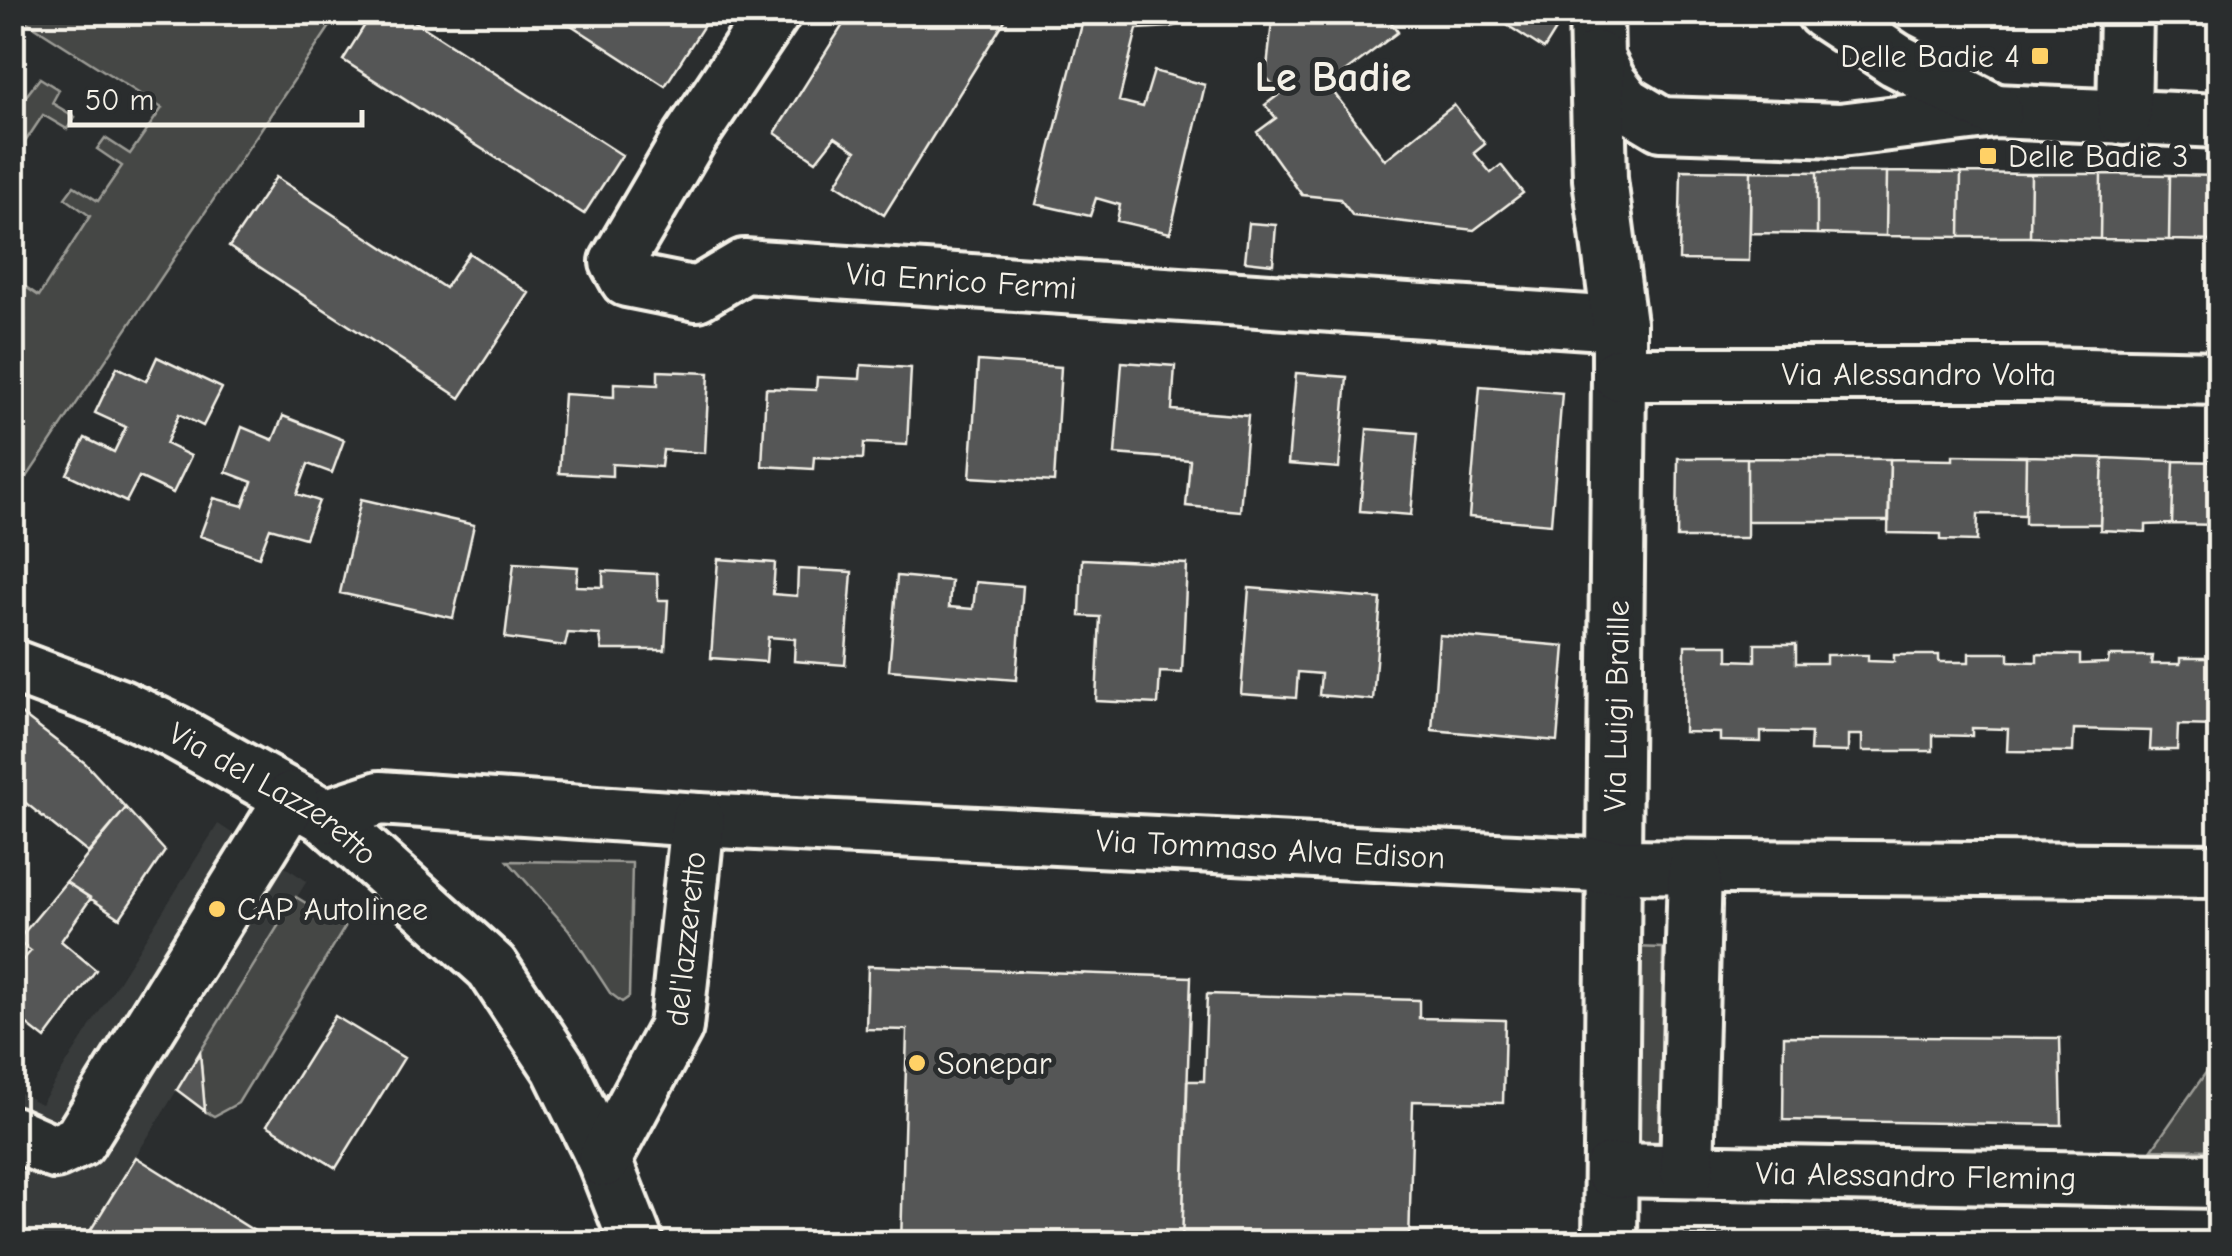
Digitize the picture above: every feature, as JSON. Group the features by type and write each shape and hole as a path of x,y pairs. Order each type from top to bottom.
{"street":[{"name":"Via Enrico Fermi","path":"774,12 689,139 617,262 628,280 697,294 744,266 1619,349"},
{"path":"2124,118 2126,12"},
{"path":"1844,26 1896,60 1995,112"},
{"path":"1840,130 1872,96 1874,76 1870,53 1844,26"},
{"name":"Via Luigi Braille","path":"1597,35 1600,170 1619,349 1610,1244"},
{"path":"1597,35 1610,82 1626,103 1661,124"},
{"path":"1600,170 1612,142 1661,124 1840,130 1995,112 2220,120"},
{"name":"Via Alessandro Volta","path":"1619,349 2038,374 2220,378"},
{"name":"Via del Lazzeretto","path":"12,666 119,706 175,732 308,807 492,967 559,1068 604,1160 637,1244"},
{"name":"Via Tommaso Alva Edison","path":"308,807 380,798 698,820 1614,866 2220,871"},
{"path":"12,1133 54,1152 79,1141 308,807"},
{"name":"del'lazzeretto","path":"604,1160 676,1027 698,820"},
{"path":"1688,1171 1695,868"},
{"name":"Via Alessandro Fleming","path":"1611,1170 2220,1181"}],"shaded area":[{"path":"13,13 339,13 13,498 13,339 25,320 13,311 13,285 15,280 39,296 90,216 65,198 74,186 98,201 122,166 97,149 105,138 130,154 162,108"},
{"path":"40,78 59,90 52,103 75,117 67,129 43,115 13,160 13,113"},
{"path":"218,824 307,881 82,1243 13,1243 12,1089 41,1104"},
{"path":"508,861 632,863 629,997 622,1002 610,993 569,930"},
{"path":"296,897 345,927 238,1103 214,1116 205,1111 200,1052"},
{"path":"1631,947 1663,948 1660,1147 1628,1146"},
{"path":"2219,1054 2219,1150 2152,1149"}],"building":[{"path":"373,12 400,12 622,155 584,214 343,60"},
{"path":"551,12 697,12 708,19 665,86"},
{"path":"851,12 1010,12 884,215 836,184 856,151 835,137 816,161 775,133"},
{"path":"1046,12 1211,12 1171,27 1137,29 1119,101 1143,107 1154,71 1205,85 1170,233 1117,221 1120,205 1096,198 1090,216 1036,204 1082,24"},
{"path":"1273,12 1384,12 1398,32 1328,85 1385,160 1454,105 1485,144 1474,153 1491,173 1501,165 1523,193 1474,230 1353,216 1340,199 1302,195 1257,132 1276,118 1265,105 1281,93 1266,77"},
{"path":"1487,12 1567,12 1544,49"},
{"path":"1681,170 1751,171 1749,261 1679,260"},
{"path":"1751,171 1817,172 1817,234 1750,233"},
{"path":"1817,172 1887,172 1886,236 1817,234"},
{"path":"1887,172 1961,173 1960,237 1886,236"},
{"path":"1961,173 2031,174 2030,237 1960,237"},
{"path":"2031,174 2101,174 2100,239 2030,237"},
{"path":"2101,174 2170,175 2169,240 2100,239"},
{"path":"2170,175 2220,176 2220,241 2169,240"},
{"path":"276,177 445,288 469,253 529,293 460,398 229,247"},
{"path":"1249,223 1276,225 1273,264 1245,261"},
{"path":"157,357 222,388 203,426 179,414 166,444 191,456 173,493 139,477 126,502 67,474 85,438 114,452 126,427 95,413 117,367 146,381"},
{"path":"978,361 1061,367 1054,482 970,477"},
{"path":"1122,362 1175,366 1172,410 1248,416 1240,511 1186,506 1190,460 1115,454"},
{"path":"861,365 911,368 907,445 864,443 863,459 814,457 813,469 762,466 766,388 816,390 817,377 860,379"},
{"path":"658,371 709,373 705,453 663,450 661,467 612,464 612,476 559,473 564,394 614,397 614,383 658,385"},
{"path":"1296,373 1347,377 1339,468 1288,464"},
{"path":"1480,386 1562,393 1551,524 1469,517"},
{"path":"283,416 344,440 332,473 308,464 297,494 319,501 305,538 270,528 259,557 200,536 214,498 243,506 252,482 226,472 242,427 273,440"},
{"path":"1367,429 1418,433 1411,515 1360,511"},
{"path":"1953,455 2026,456 2025,515 1978,514 1977,541 1941,540 1941,534 1888,533 1890,459 1953,460"},
{"path":"2026,456 2103,458 2100,524 2025,524"},
{"path":"1678,458 1747,458 1747,538 1677,538"},
{"path":"1747,458 1890,459 1889,521 1747,521"},
{"path":"2103,458 2174,461 2172,524 2146,525 2146,532 2100,530"},
{"path":"2174,461 2220,462 2220,525 2172,524"},
{"path":"361,499 474,525 453,618 340,593"},
{"path":"718,559 775,563 773,594 797,596 798,569 852,572 845,665 794,661 795,639 768,637 766,662 711,658"},
{"path":"1082,559 1187,564 1182,673 1160,672 1158,704 1096,701 1100,617 1080,616"},
{"path":"514,563 578,567 576,586 603,587 603,571 657,574 658,600 668,600 665,650 602,650 600,635 568,633 565,646 505,638"},
{"path":"897,576 951,581 949,607 973,609 976,582 1023,586 1016,680 889,670"},
{"path":"1249,588 1381,599 1373,700 1319,695 1321,674 1298,672 1296,698 1241,694"},
{"path":"1439,635 1565,646 1557,741 1432,730"},
{"path":"1755,644 1796,644 1796,663 1826,663 1826,655 1868,655 1868,661 1894,662 1894,655 1939,655 1939,662 1969,662 1969,653 2009,653 2009,661 2037,662 2037,654 2080,655 2080,664 2108,663 2109,656 2152,656 2151,664 2180,664 2180,658 2219,658 2220,650 2220,726 2178,725 2177,750 2150,750 2151,731 2074,729 2073,752 2007,751 2008,729 1972,728 1972,736 1933,735 1933,751 1862,751 1862,735 1848,735 1848,752 1810,751 1811,733 1761,732 1761,742 1720,741 1720,733 1684,732 1685,645 1728,645 1728,660 1755,661"},
{"path":"12,707 85,763 126,808 88,853 12,792"},
{"path":"126,808 165,851 120,918 66,882"},
{"path":"66,882 91,898 61,941 96,970 45,1039 12,1013 12,972 31,951 17,941"},
{"path":"868,966 1191,977 1182,1244 901,1244 907,1030 866,1029"},
{"path":"1207,994 1419,1000 1419,1018 1505,1020 1503,1103 1413,1101 1409,1244 1182,1244 1187,1081 1204,1081"},
{"path":"335,1016 404,1058 336,1168 267,1125"},
{"path":"1784,1036 2060,1038 2062,1125 1783,1120"},
{"path":"200,1052 205,1111 177,1090"},
{"path":"136,1157 275,1244 82,1244"},
{"path":"1859,1235 1983,1237 1983,1244 1859,1244"},
{"path":"1658,1236 1732,1236 1731,1244 1658,1244"},
{"path":"1788,1236 1836,1237 1836,1244 1788,1244"}],"place":[{"name":"Delle Badie 4","path":"2040,56"},
{"name":"Delle Badie 3","path":"1988,156"},
{"name":"CAP Autolinee","path":"217,909"},
{"name":"Sonepar","path":"917,1063"}],"district":[{"name":"Le Badie","path":"1333,76"}]}
